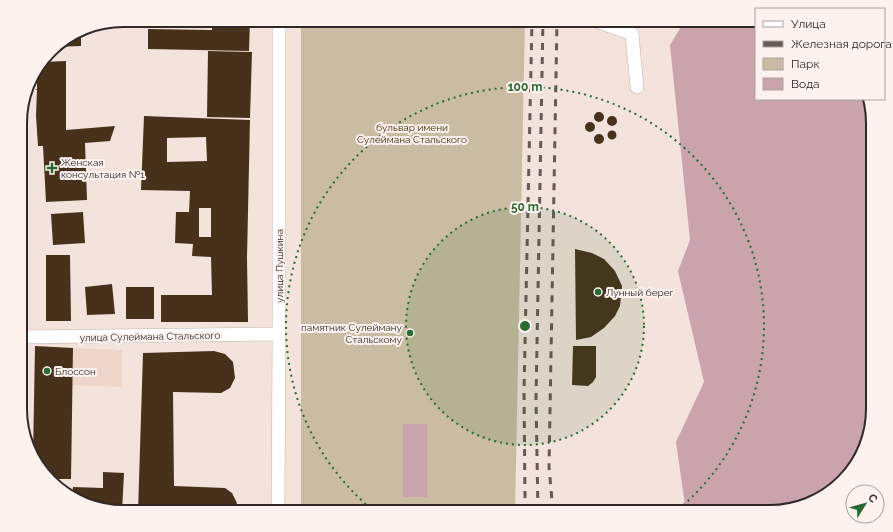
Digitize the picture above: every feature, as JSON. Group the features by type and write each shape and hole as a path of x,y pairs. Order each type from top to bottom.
{"street":[{"name":"улица Пушкина","path":"278,505 279,27"},
{"path":"612,27 632,34 636,87"},
{"name":"улица Сулеймана Стальского","path":"27,337 279,334"}],"shaded area":[{"path":"73,348 122,350 122,387 72,385"}],"green space":[{"name":"бульвар имени Сулеймана Стальского","path":"301,27 525,27 515,505 301,505"}],"water":[{"path":"681,27 755,27 755,100 863,100 866,116 866,416 861,440 856,452 846,468 824,489 801,500 777,505 685,505 676,442 704,382 678,271 690,240 670,45"},
{"path":"403,424 427,424 427,497 403,497"}],"building":[{"path":"212,27 250,27 249,51 148,49 148,29 212,30"},
{"path":"81,37 81,46 65,47"},
{"path":"208,51 252,52 250,118 207,117"},
{"path":"66,61 66,130 115,126 110,141 85,143 87,200 46,202 43,146 38,146 36,116 37,90 35,89 37,89 37,80 49,62"},
{"path":"599,112 604,117 599,122 594,117"},
{"path":"144,116 250,120 247,258 248,322 161,322 161,295 212,295 211,257 192,256 193,244 175,243 176,212 189,212 190,191 141,190","holes":["206,137 207,161 167,162 167,138","199,208 211,208 211,237 199,237"]},
{"path":"610,116 614,116 616,117 616,125 610,126 607,123 607,119"},
{"path":"588,122 592,122 594,123 594,131 588,132 585,129 585,125"},
{"path":"612,130 617,135 612,140 607,135"},
{"path":"599,134 604,139 599,144 594,139"},
{"path":"83,212 85,243 53,245 51,214"},
{"path":"575,249 592,253 604,259 615,271 622,286 620,306 615,316 604,328 591,337 576,340"},
{"path":"46,255 70,255 71,321 46,321"},
{"path":"112,284 115,314 87,315 85,287"},
{"path":"126,287 154,287 154,319 126,319"},
{"path":"35,346 73,348 71,479 57,479 55,477 43,463 33,443"},
{"path":"573,346 596,346 596,377 588,386 572,385"},
{"path":"214,351 225,354 233,362 235,378 230,388 221,393 173,392 174,486 225,488 232,493 237,503 236,505 138,505 143,353"},
{"path":"103,472 124,473 122,505 98,502 86,498 73,491 73,487 103,488"}],"railway":[{"path":"526,505 524,391 532,27"},
{"path":"538,505 536,399 543,27"},
{"path":"552,505 549,467 557,27"}],"place":[{"name":"Женская консультация №1","path":"52,168"},
{"name":"Лунный берег","path":"598,292"},
{"name":"памятник Сулейману Стальскому","path":"410,333"},
{"name":"Блоссон","path":"47,371"}]}
